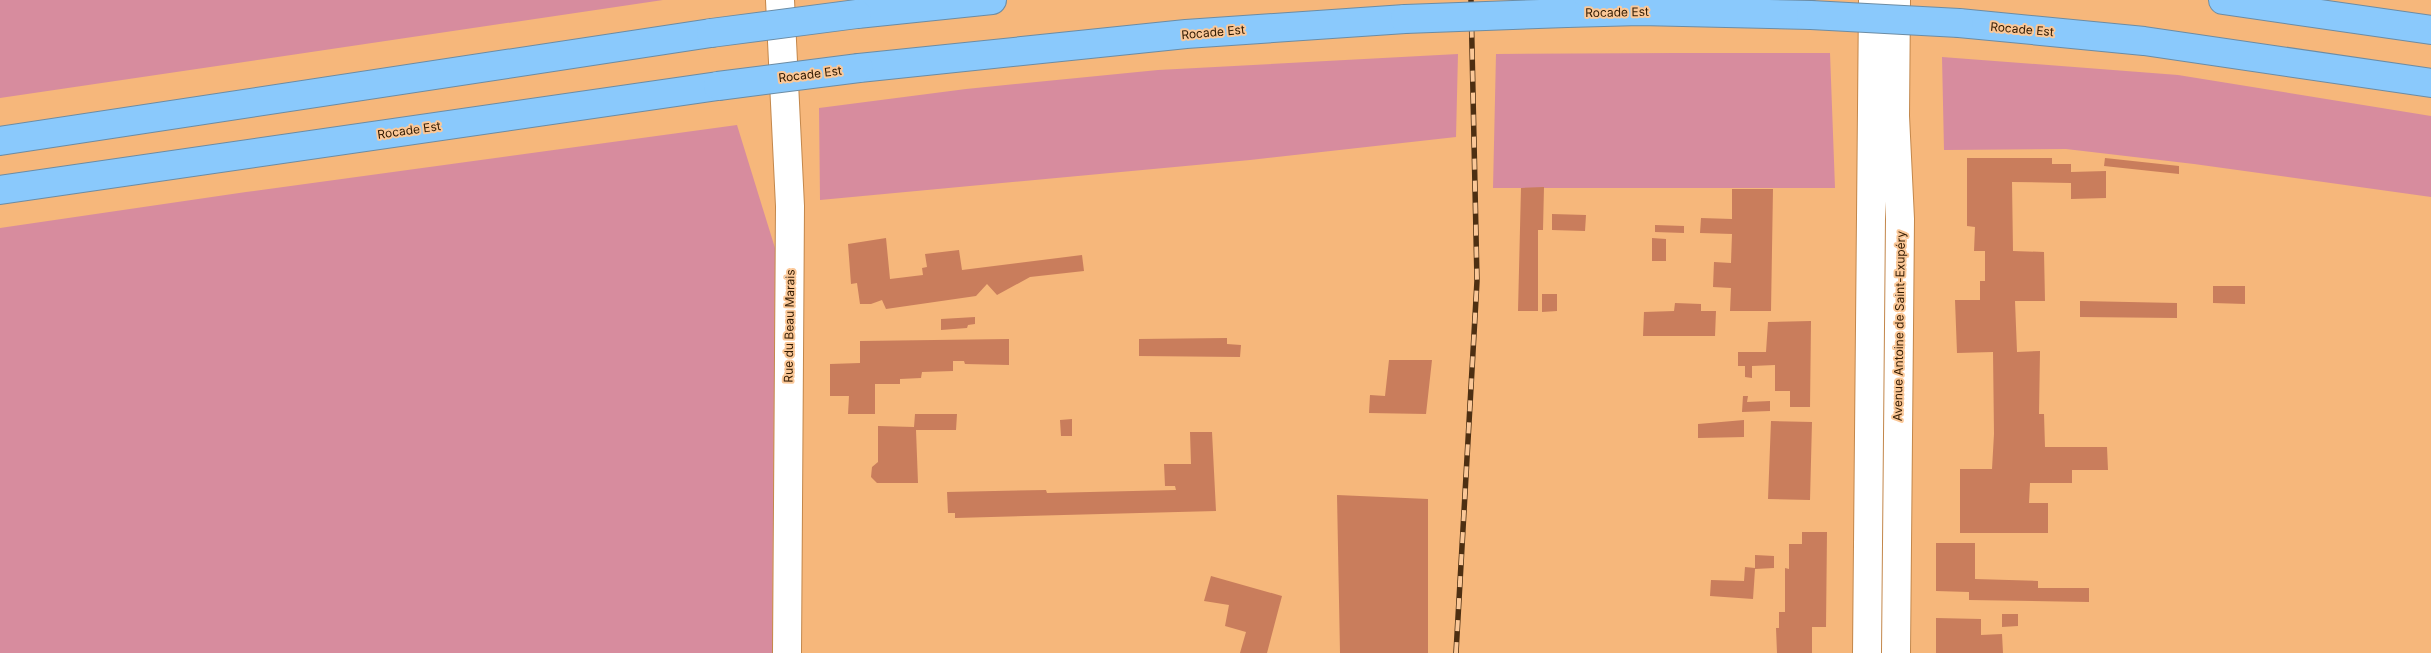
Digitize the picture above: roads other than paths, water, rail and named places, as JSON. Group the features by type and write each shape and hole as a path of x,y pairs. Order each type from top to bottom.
{"highway":[{"path":"0,141 711,33 857,14 992,0"},
{"path":"2223,0 2431,30"},
{"name":"Rocade Est","path":"0,190 718,86 859,68 1177,35 1405,19 1659,11 1811,15 1959,23 2153,42 2431,83"}],"main road":[{"name":"Rue du Beau Marais","path":"780,0 790,206 787,653"},
{"path":"1867,653 1873,0"},
{"name":"Avenue Antoine de Saint-Exupéry","path":"1896,0 1895,107 1900,219 1896,653"}],"railway":[{"path":"1456,653 1477,281 1471,0"}]}
